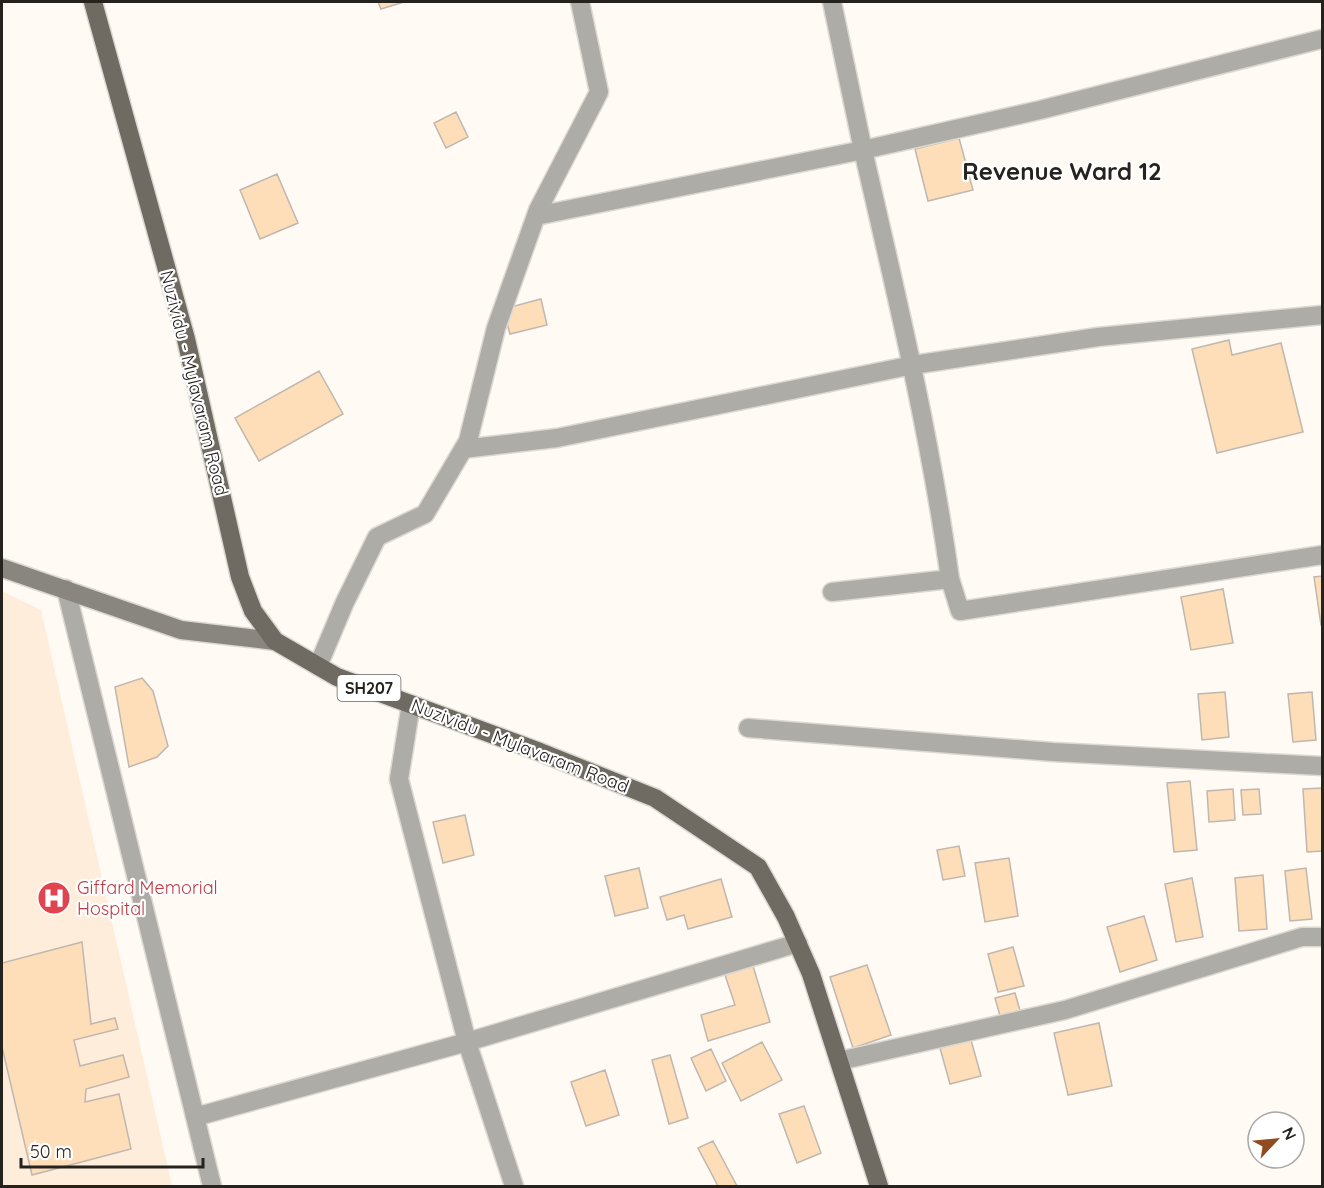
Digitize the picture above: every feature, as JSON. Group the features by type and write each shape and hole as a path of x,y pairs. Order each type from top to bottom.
{"main road":[{"name":"Nuzividu - Mylavaram Road","path":"93,2 186,339 240,577 253,611 275,641 337,676 655,798 758,867 786,917 811,974 879,1186"}],"street":[{"path":"318,666 345,602 377,537 425,514 468,441 496,328 536,216 599,92 580,2"},
{"path":"832,2 863,150 913,365 938,492 950,579 960,610 1323,555"},
{"path":"536,216 863,150 1040,110 1323,39"},
{"path":"463,449 557,438 913,365 1098,337 1323,315"},
{"path":"2,568 181,630 275,641"},
{"path":"832,592 950,579"},
{"path":"66,589 212,1186"},
{"path":"411,704 399,779 467,1042 514,1186"},
{"path":"748,728 1053,752 1322,761"},
{"path":"839,1061 1065,1010 1302,937 1323,937"},
{"path":"195,1117 467,1042 798,943"}],"shaded area":[{"name":"Giffard Memorial Hospital","path":"2,591 41,610 172,1186 2,1186"}],"building":[{"path":"378,2 404,2 381,9"},
{"path":"456,112 468,137 446,148 434,123"},
{"path":"959,138 973,190 928,201 915,149"},
{"path":"277,174 298,223 260,239 240,190"},
{"path":"541,299 547,325 510,334 503,309"},
{"path":"1229,340 1232,355 1281,343 1303,432 1217,453 1192,349"},
{"path":"319,371 343,414 259,461 235,418"},
{"path":"1322,576 1322,625 1321,625 1314,577"},
{"path":"1223,589 1233,643 1191,650 1181,597"},
{"path":"142,678 153,691 168,746 157,757 129,767 115,687"},
{"path":"1225,692 1229,737 1202,740 1198,694"},
{"path":"1312,692 1316,740 1293,742 1288,694"},
{"path":"1190,781 1197,850 1174,852 1167,783"},
{"path":"1322,788 1322,851 1307,852 1303,789"},
{"path":"1233,789 1235,820 1209,822 1207,791"},
{"path":"1259,789 1261,814 1243,815 1241,790"},
{"path":"465,815 474,855 443,863 433,822"},
{"path":"959,846 965,876 943,880 937,850"},
{"path":"1009,858 1018,916 985,922 975,863"},
{"path":"639,868 648,908 615,916 605,876"},
{"path":"1306,868 1312,919 1290,921 1285,871"},
{"path":"1263,875 1267,929 1239,931 1235,878"},
{"path":"1192,878 1203,937 1176,942 1165,884"},
{"path":"721,879 732,917 688,929 684,915 667,920 660,897"},
{"path":"1144,916 1157,960 1120,972 1107,927"},
{"path":"82,942 91,1024 115,1018 118,1029 74,1040 80,1066 123,1055 129,1077 86,1089 85,1102 119,1094 131,1149 32,1175 2,1047 2,963"},
{"path":"1013,947 1024,986 998,992 988,954"},
{"path":"867,965 891,1035 853,1048 830,977"},
{"path":"753,966 770,1022 708,1041 701,1015 735,1005 725,975"},
{"path":"1015,993 1021,1014 1001,1019 995,998"},
{"path":"1099,1023 1112,1086 1068,1095 1054,1033"},
{"path":"971,1040 981,1076 950,1084 940,1048"},
{"path":"762,1042 782,1080 741,1101 722,1063"},
{"path":"711,1049 726,1081 706,1091 691,1058"},
{"path":"670,1055 688,1118 669,1124 652,1060"},
{"path":"605,1070 619,1115 586,1126 571,1082"},
{"path":"804,1106 821,1153 797,1163 779,1114"},
{"path":"713,1141 737,1186 718,1186 698,1148"}],"place":[{"name":"Giffard Memorial Hospital","path":"54,898"}],"district":[{"name":"Revenue Ward 12","path":"1062,172"}]}
